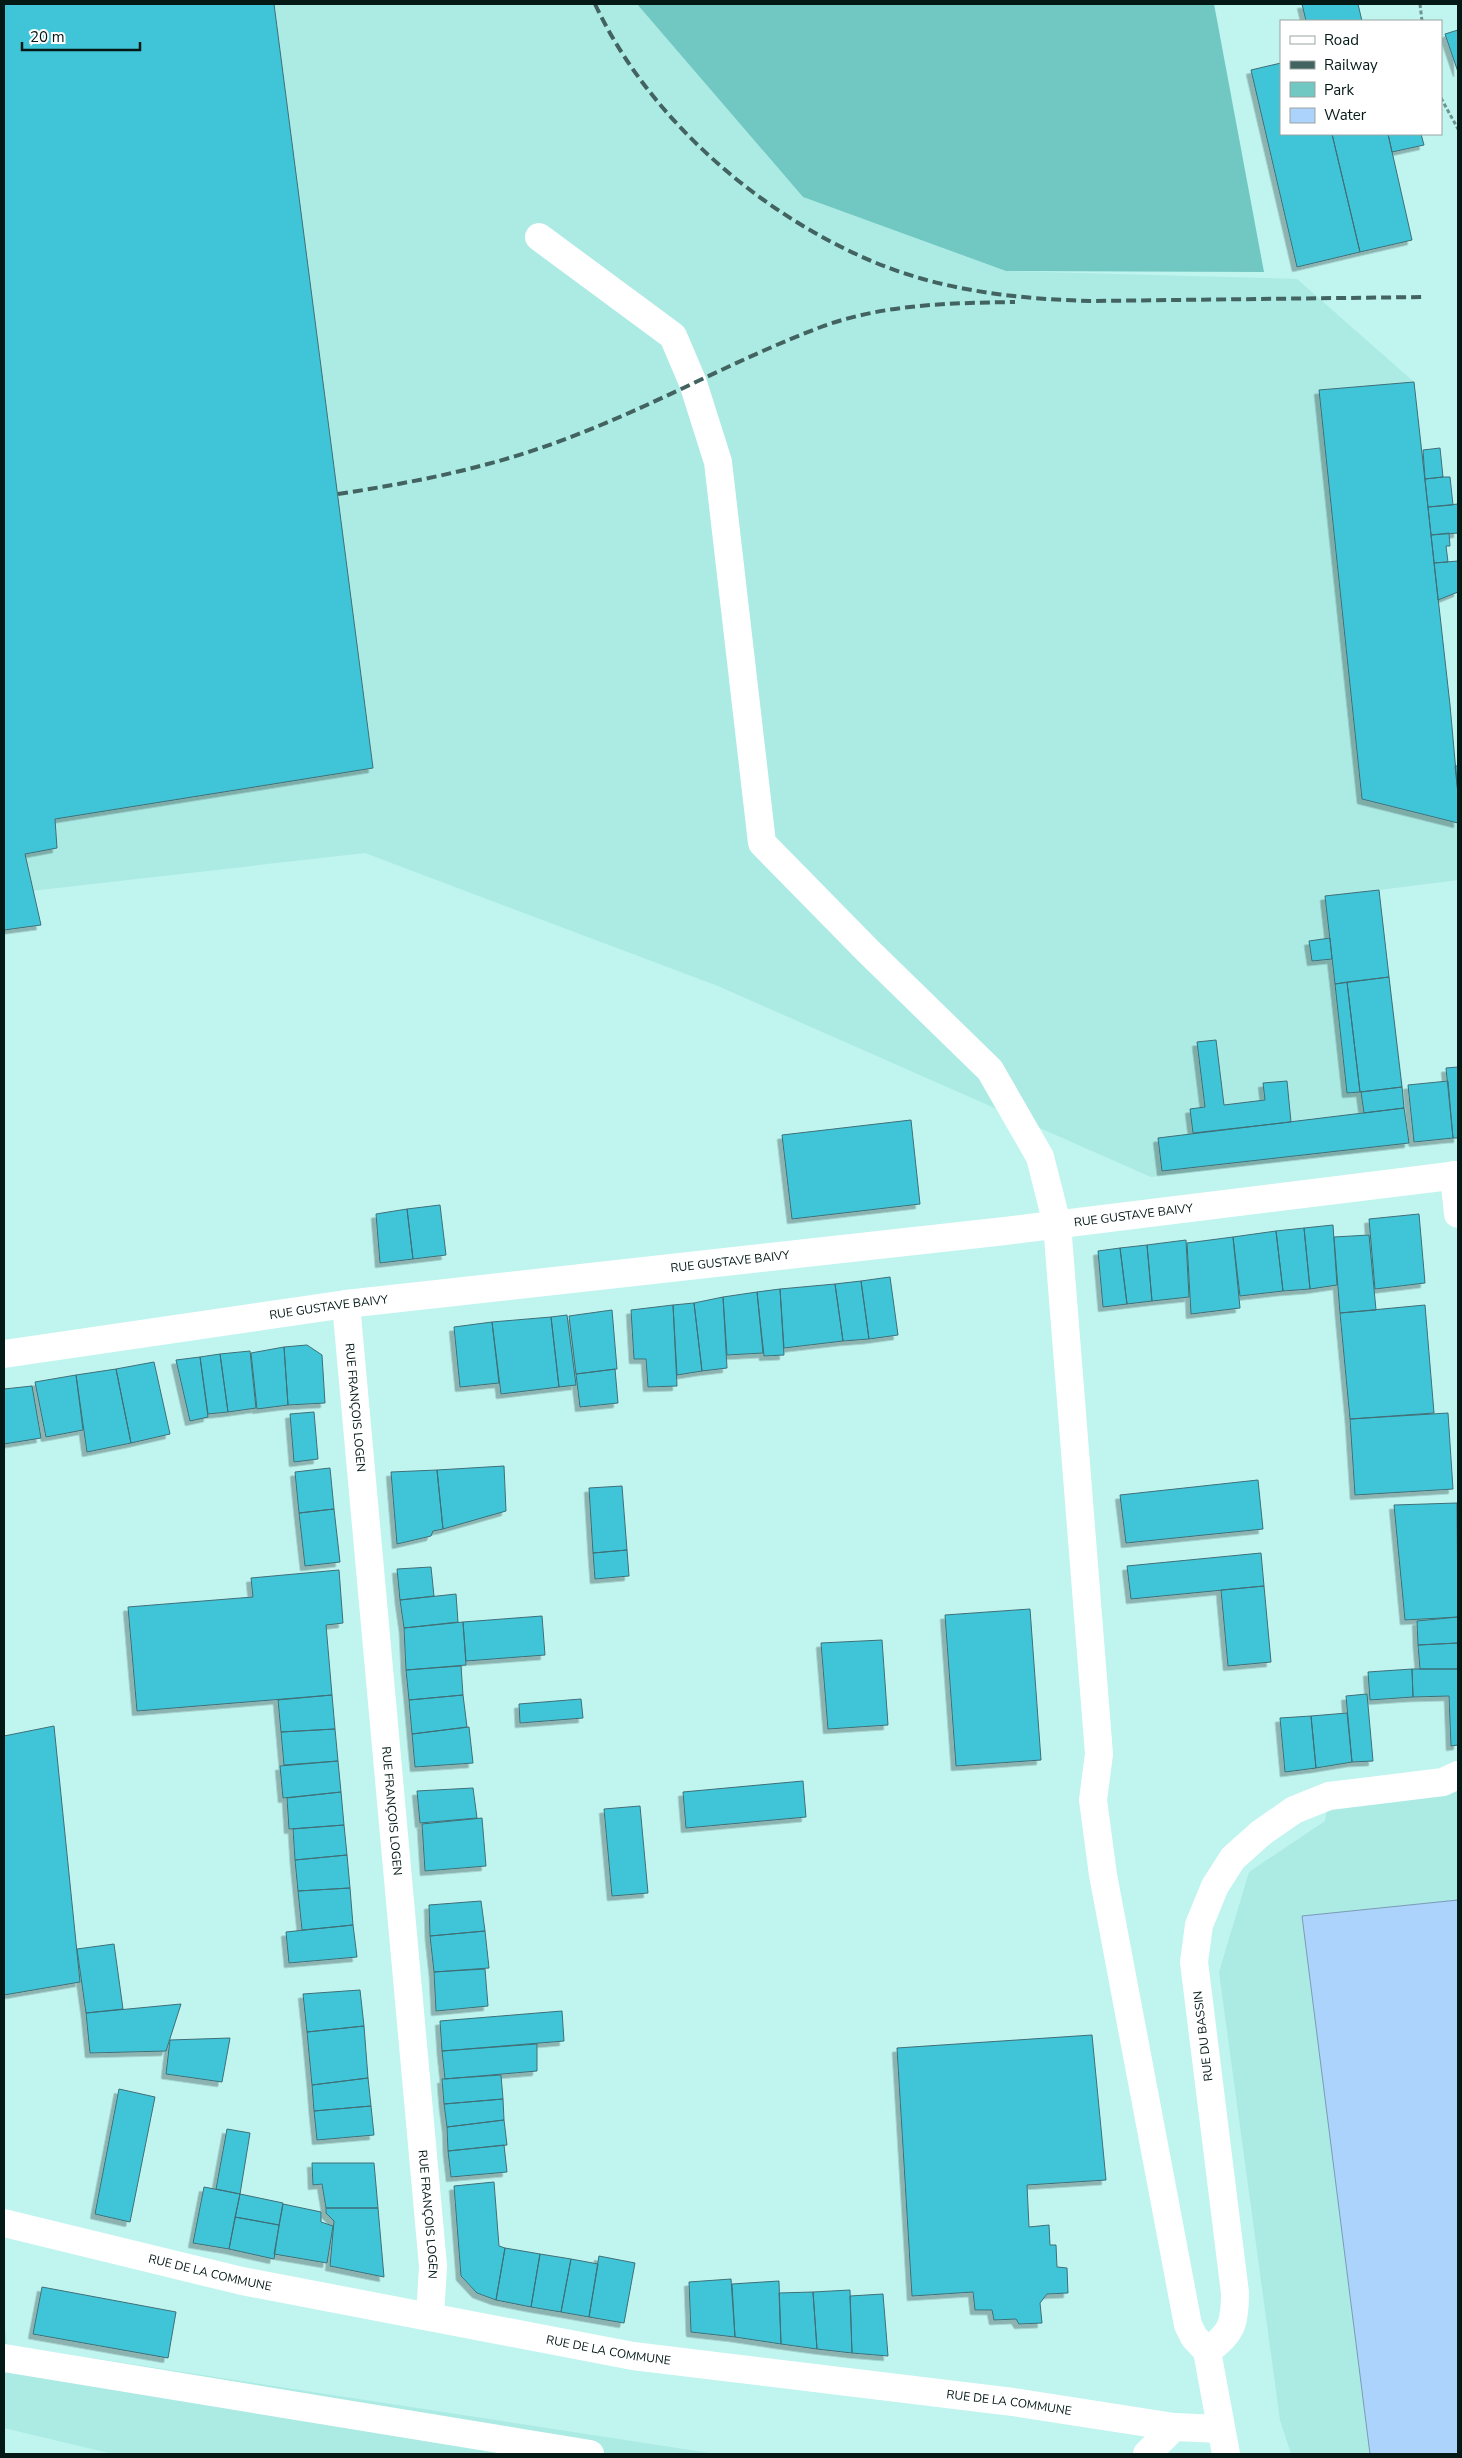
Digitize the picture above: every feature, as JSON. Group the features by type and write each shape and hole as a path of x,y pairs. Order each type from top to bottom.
{"street":[{"path":"539,237 673,336 693,383 718,462 762,843 868,951 990,1070 1040,1157 1058,1224 1099,1754 1093,1800 1103,1875 1188,2325 1194,2337 1207,2350 1223,2442"},
{"path":"1456,1175 1458,1214"},
{"name":"RUE GUSTAVE BAIVY","path":"4,1354 346,1304 1058,1224 1456,1175"},
{"name":"RUE FRANÇOIS LOGEN","path":"346,1304 433,2266 430,2317"},
{"name":"RUE DU BASSIN","path":"1207,2350 1222,2341 1231,2328 1235,2309 1235,2293 1194,1962 1199,1926 1215,1886 1233,1858 1260,1833 1294,1810 1329,1796 1443,1782 1458,1775"},
{"name":"RUE DE LA COMMUNE","path":"4,2223 242,2281 633,2356 1012,2402 1174,2427 1223,2442"},
{"path":"4,2358 590,2454"},
{"path":"1147,2454 1174,2427"}],"path":[{"path":"1420,4 1422,20"},
{"path":"1442,100 1458,129"}],"shaded area":[{"path":"4,4 637,4 803,197 1006,271 1297,279 1414,382 1458,794 1458,880 1379,890 1410,1146 1151,1177 718,986 365,853 4,894"},
{"path":"1458,1768 1458,2454 1291,2454 1280,2420 1219,1972 1249,1872 1325,1821 1329,1796"},
{"path":"4,2319 7,2345 716,2454 113,2454 4,2428"}],"green space":[{"path":"637,4 1214,4 1264,272 1006,271 803,197"}],"water":[{"path":"1458,1900 1458,2454 1370,2454 1302,1916"}],"building":[{"path":"4,4 274,4 373,768 55,819 57,848 25,854 41,925 4,930"},
{"path":"1302,4 1358,4 1362,20 1306,20"},
{"path":"1458,30 1458,72 1445,34"},
{"path":"1280,63 1280,135 1332,135 1360,252 1297,267 1251,70"},
{"path":"1332,135 1388,135 1412,240 1360,252"},
{"path":"1388,135 1421,135 1424,145 1392,152"},
{"path":"1414,382 1450,705 1458,794 1458,823 1362,799 1319,390"},
{"path":"1440,448 1443,477 1425,479 1423,450"},
{"path":"1450,477 1453,505 1428,507 1425,479"},
{"path":"1458,504 1458,533 1431,535 1428,507"},
{"path":"1449,533 1450,546 1446,546 1448,562 1434,563 1431,535"},
{"path":"1458,561 1458,592 1438,600 1434,563"},
{"path":"1455,766 1458,766 1458,794"},
{"path":"1379,890 1389,977 1335,984 1325,896"},
{"path":"1330,938 1332,959 1312,961 1309,941"},
{"path":"1389,977 1402,1087 1360,1092 1347,982"},
{"path":"1347,982 1360,1092 1347,1093 1335,984"},
{"path":"1216,1040 1224,1105 1265,1100 1263,1083 1287,1081 1291,1122 1193,1133 1190,1109 1205,1107 1197,1042"},
{"path":"1458,1067 1458,1138 1453,1138 1446,1068"},
{"path":"1448,1081 1453,1138 1414,1142 1408,1085"},
{"path":"1402,1087 1404,1108 1364,1113 1361,1092"},
{"path":"1404,1108 1409,1143 1162,1171 1158,1138"},
{"path":"911,1120 920,1204 792,1219 782,1135"},
{"path":"440,1205 446,1255 413,1259 407,1209"},
{"path":"407,1209 413,1259 380,1263 376,1214"},
{"path":"1419,1214 1425,1283 1375,1289 1369,1219"},
{"path":"1333,1225 1337,1285 1310,1289 1304,1228"},
{"path":"1304,1228 1310,1289 1283,1291 1276,1231"},
{"path":"1276,1231 1283,1291 1240,1296 1233,1237"},
{"path":"1369,1235 1376,1310 1340,1313 1334,1237"},
{"path":"1233,1237 1240,1308 1191,1314 1187,1243"},
{"path":"1186,1240 1189,1297 1152,1301 1147,1245"},
{"path":"1147,1245 1152,1301 1127,1304 1120,1248"},
{"path":"1120,1248 1127,1304 1103,1307 1098,1251"},
{"path":"890,1277 898,1335 869,1339 861,1281"},
{"path":"861,1281 869,1339 843,1341 835,1284"},
{"path":"835,1284 843,1341 784,1348 780,1289"},
{"path":"780,1289 784,1355 764,1356 757,1292"},
{"path":"757,1292 763,1353 727,1355 723,1297"},
{"path":"723,1297 727,1368 702,1371 694,1303"},
{"path":"694,1303 702,1371 677,1375 673,1305"},
{"path":"673,1305 677,1386 648,1387 646,1359 634,1359 631,1310"},
{"path":"1425,1305 1434,1413 1350,1419 1340,1313"},
{"path":"612,1310 617,1369 576,1374 569,1316"},
{"path":"567,1315 576,1385 559,1387 551,1317"},
{"path":"551,1317 559,1387 501,1394 492,1322"},
{"path":"492,1322 499,1383 460,1387 454,1327"},
{"path":"307,1345 322,1355 325,1403 288,1405 284,1347"},
{"path":"284,1347 288,1405 257,1409 251,1353"},
{"path":"250,1351 256,1408 228,1412 220,1354"},
{"path":"220,1354 228,1412 208,1414 200,1357"},
{"path":"200,1357 208,1417 190,1421 176,1360"},
{"path":"154,1362 170,1434 131,1443 116,1369"},
{"path":"116,1369 131,1443 87,1452 76,1375"},
{"path":"615,1369 618,1403 580,1407 576,1374"},
{"path":"76,1375 83,1430 46,1437 35,1382"},
{"path":"32,1386 41,1438 4,1444 4,1389"},
{"path":"314,1412 318,1459 294,1462 290,1414"},
{"path":"1448,1413 1453,1489 1355,1495 1350,1419"},
{"path":"504,1466 506,1511 443,1529 437,1470"},
{"path":"330,1468 334,1509 299,1513 295,1472"},
{"path":"437,1470 443,1529 433,1531 431,1536 397,1544 391,1472"},
{"path":"1258,1480 1263,1529 1126,1543 1120,1495"},
{"path":"622,1486 627,1550 593,1553 589,1488"},
{"path":"1457,1503 1458,1617 1405,1620 1394,1505"},
{"path":"334,1509 340,1562 305,1566 299,1513"},
{"path":"627,1550 629,1576 595,1579 593,1553"},
{"path":"1261,1553 1264,1586 1131,1599 1127,1566"},
{"path":"431,1567 434,1596 400,1600 397,1569"},
{"path":"339,1570 343,1623 326,1625 332,1695 137,1711 128,1607 253,1597 251,1578"},
{"path":"1264,1586 1271,1662 1228,1666 1221,1590"},
{"path":"456,1594 458,1622 404,1628 400,1600"},
{"path":"1030,1609 1041,1760 956,1766 945,1615"},
{"path":"542,1616 545,1655 466,1661 463,1622"},
{"path":"1458,1617 1458,1643 1418,1645 1417,1621"},
{"path":"463,1622 466,1665 406,1670 404,1628"},
{"path":"882,1640 888,1725 828,1729 821,1643"},
{"path":"1458,1643 1458,1669 1420,1669 1418,1645"},
{"path":"461,1666 463,1695 409,1700 406,1670"},
{"path":"1412,1669 1413,1697 1370,1700 1368,1672"},
{"path":"1412,1669 1458,1669 1458,1745 1451,1746 1449,1696 1413,1697"},
{"path":"1367,1694 1373,1761 1352,1762 1346,1696"},
{"path":"332,1695 335,1729 281,1732 278,1700"},
{"path":"463,1695 467,1727 412,1734 409,1700"},
{"path":"581,1699 583,1718 520,1723 519,1704"},
{"path":"1347,1713 1352,1762 1316,1768 1311,1716"},
{"path":"1311,1716 1316,1768 1285,1772 1280,1718"},
{"path":"54,1726 80,1982 4,1995 4,1736"},
{"path":"469,1727 473,1763 415,1767 412,1734"},
{"path":"335,1729 338,1761 284,1765 281,1732"},
{"path":"338,1761 341,1792 283,1798 280,1766"},
{"path":"803,1781 806,1817 686,1828 683,1792"},
{"path":"473,1788 477,1818 420,1823 417,1791"},
{"path":"341,1792 344,1825 289,1829 287,1798"},
{"path":"640,1806 648,1893 612,1896 604,1809"},
{"path":"482,1818 486,1866 425,1871 422,1824"},
{"path":"344,1825 347,1855 295,1860 293,1829"},
{"path":"347,1855 350,1888 298,1891 295,1860"},
{"path":"350,1888 353,1925 302,1930 298,1891"},
{"path":"481,1901 485,1931 430,1936 429,1905"},
{"path":"353,1925 357,1957 289,1963 286,1932"},
{"path":"485,1931 489,1968 434,1972 430,1936"},
{"path":"114,1944 123,2009 86,2013 77,1949"},
{"path":"485,1969 488,2006 436,2011 434,1972"},
{"path":"360,1990 364,2026 307,2032 303,1994"},
{"path":"181,2004 166,2051 90,2053 86,2013"},
{"path":"562,2011 564,2041 442,2051 440,2021"},
{"path":"364,2026 368,2078 312,2085 307,2032"},
{"path":"1092,2035 1106,2180 1027,2185 1029,2227 1049,2225 1050,2245 1056,2245 1057,2267 1067,2268 1068,2293 1047,2294 1040,2303 1042,2323 1019,2324 1016,2319 994,2320 992,2310 975,2310 973,2292 912,2296 897,2048"},
{"path":"230,2038 222,2082 166,2074 170,2040"},
{"path":"537,2044 537,2071 445,2079 442,2051"},
{"path":"501,2075 503,2099 444,2104 442,2079"},
{"path":"368,2078 371,2106 314,2111 312,2085"},
{"path":"119,2089 155,2097 130,2222 95,2214"},
{"path":"503,2099 504,2120 447,2127 444,2104"},
{"path":"371,2106 374,2135 317,2140 314,2111"},
{"path":"504,2120 507,2145 448,2151 447,2127"},
{"path":"227,2129 250,2133 240,2194 216,2189"},
{"path":"504,2145 507,2172 451,2177 448,2151"},
{"path":"312,2163 374,2163 378,2208 326,2208 322,2184 313,2185"},
{"path":"494,2182 499,2246 505,2248 496,2300 477,2293 461,2276 454,2186"},
{"path":"204,2187 240,2194 229,2249 193,2243"},
{"path":"240,2194 283,2203 279,2225 235,2217"},
{"path":"283,2204 321,2212 321,2222 333,2226 327,2263 274,2254"},
{"path":"326,2208 378,2208 384,2277 330,2266 334,2221 326,2213"},
{"path":"235,2217 279,2225 274,2259 229,2249"},
{"path":"505,2248 540,2254 531,2307 496,2300"},
{"path":"540,2254 571,2259 561,2312 531,2307"},
{"path":"599,2256 635,2263 624,2323 589,2317"},
{"path":"571,2259 598,2264 589,2317 561,2312"},
{"path":"731,2279 735,2337 691,2332 689,2282"},
{"path":"779,2281 781,2344 735,2337 732,2284"},
{"path":"42,2287 176,2312 168,2358 33,2334"},
{"path":"850,2290 852,2353 817,2349 813,2292"},
{"path":"813,2292 817,2349 781,2344 779,2293"},
{"path":"883,2294 888,2356 852,2353 850,2296"}],"railway":[{"path":"595,4 618,47 647,89 680,127 717,163 757,195 800,224 844,248 889,268 938,283 988,293 1065,300 1425,297"},
{"path":"338,494 454,472 540,448 632,412 758,353 844,319 917,306 1015,302"}]}
